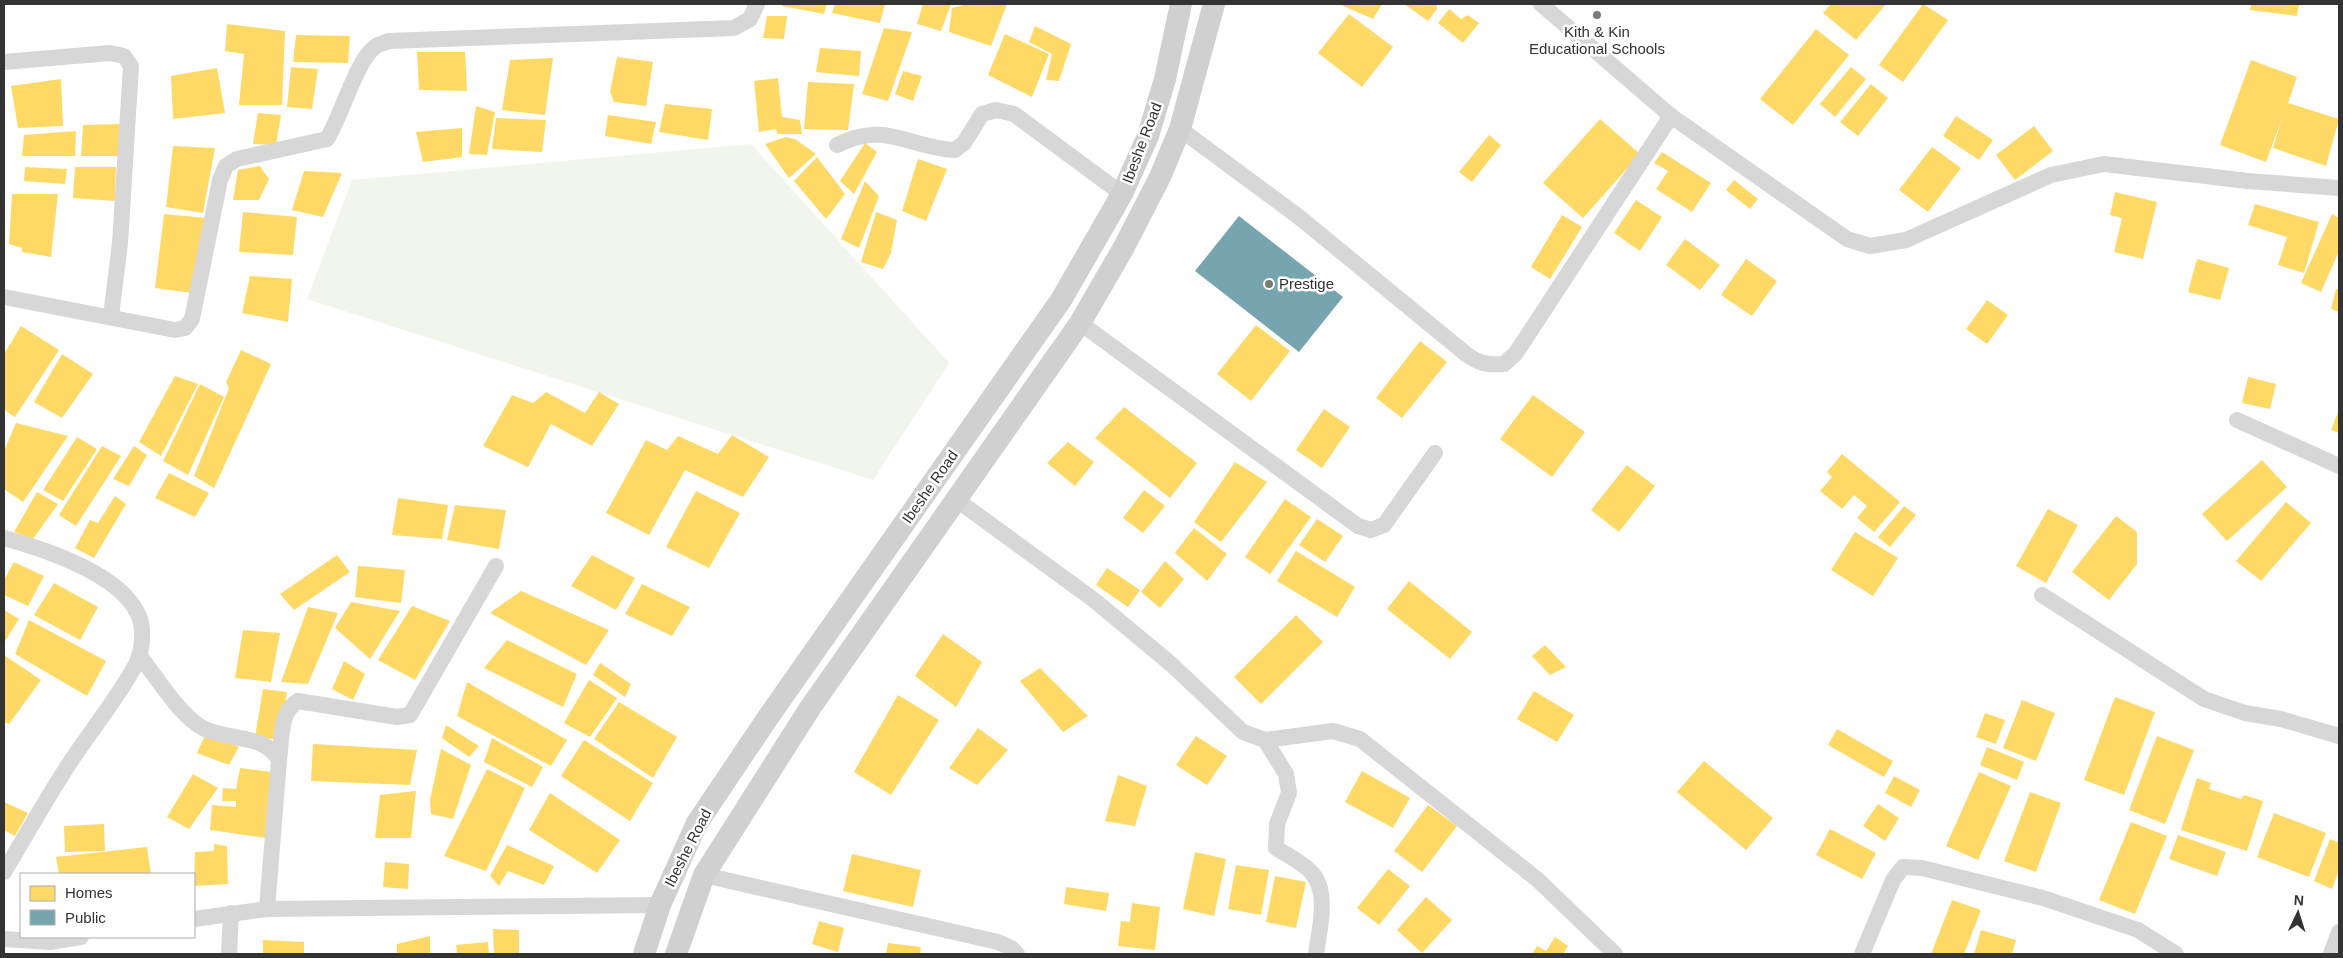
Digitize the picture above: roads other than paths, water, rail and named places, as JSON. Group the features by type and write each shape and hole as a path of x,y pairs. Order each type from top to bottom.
{"main road":[{"name":"Ibeshe Road","path":"644,954 660,905 697,823 769,716 1061,300 1122,194 1148,136 1165,79 1181,4"},
{"name":"Ibeshe Road","path":"676,954 704,876 810,708 1080,323 1124,247 1160,177 1180,129 1214,4"}],"street":[{"path":"4,297 111,316 175,330 186,328 192,319 220,180 226,166 237,159 327,139 338,122 363,60 375,46 389,41 734,28 750,18 757,4"},
{"path":"1541,4 1671,116 1847,238 1870,246 1906,240 2051,175 2104,164 2248,181 2339,188"},
{"path":"4,62 110,52 124,56 131,66 120,243 111,316"},
{"path":"837,145 854,137 879,134 900,136 941,150 955,150 964,143 982,114 996,110 1014,114 1122,194"},
{"path":"1180,129 1299,217 1466,354 1479,363 1504,364 1516,352 1671,116"},
{"path":"1080,323 1358,526 1371,530 1384,526 1435,453"},
{"path":"2237,420 2339,466"},
{"path":"957,500 1094,600 1171,664 1243,732 1265,740 1333,731 1360,739 1538,880 1615,954"},
{"path":"4,538 36,547 76,564 116,587 138,612 143,637 137,662 65,770 4,872"},
{"path":"267,909 279,760 286,713 290,705 298,701 397,717 410,715 496,566"},
{"path":"2042,595 2204,699 2245,713 2281,719 2339,736"},
{"path":"139,655 184,713 203,728 260,743 275,752 279,760"},
{"path":"1265,740 1286,774 1289,794 1277,824 1276,848 1312,872 1319,884 1321,899 1316,954"},
{"path":"1862,954 1894,880 1902,868 1922,868 2043,898 2138,930 2176,954"},
{"path":"704,876 998,942 1011,948 1017,954"},
{"path":"195,919 267,909 660,905"},
{"path":"229,954 231,913"},
{"path":"2331,954 2339,932"},
{"path":"4,939 50,942 75,938"}],"place":[{"name":"Kith & Kin Educational Schools","path":"1597,15"},
{"name":"Prestige","path":"1269,284"}]}
